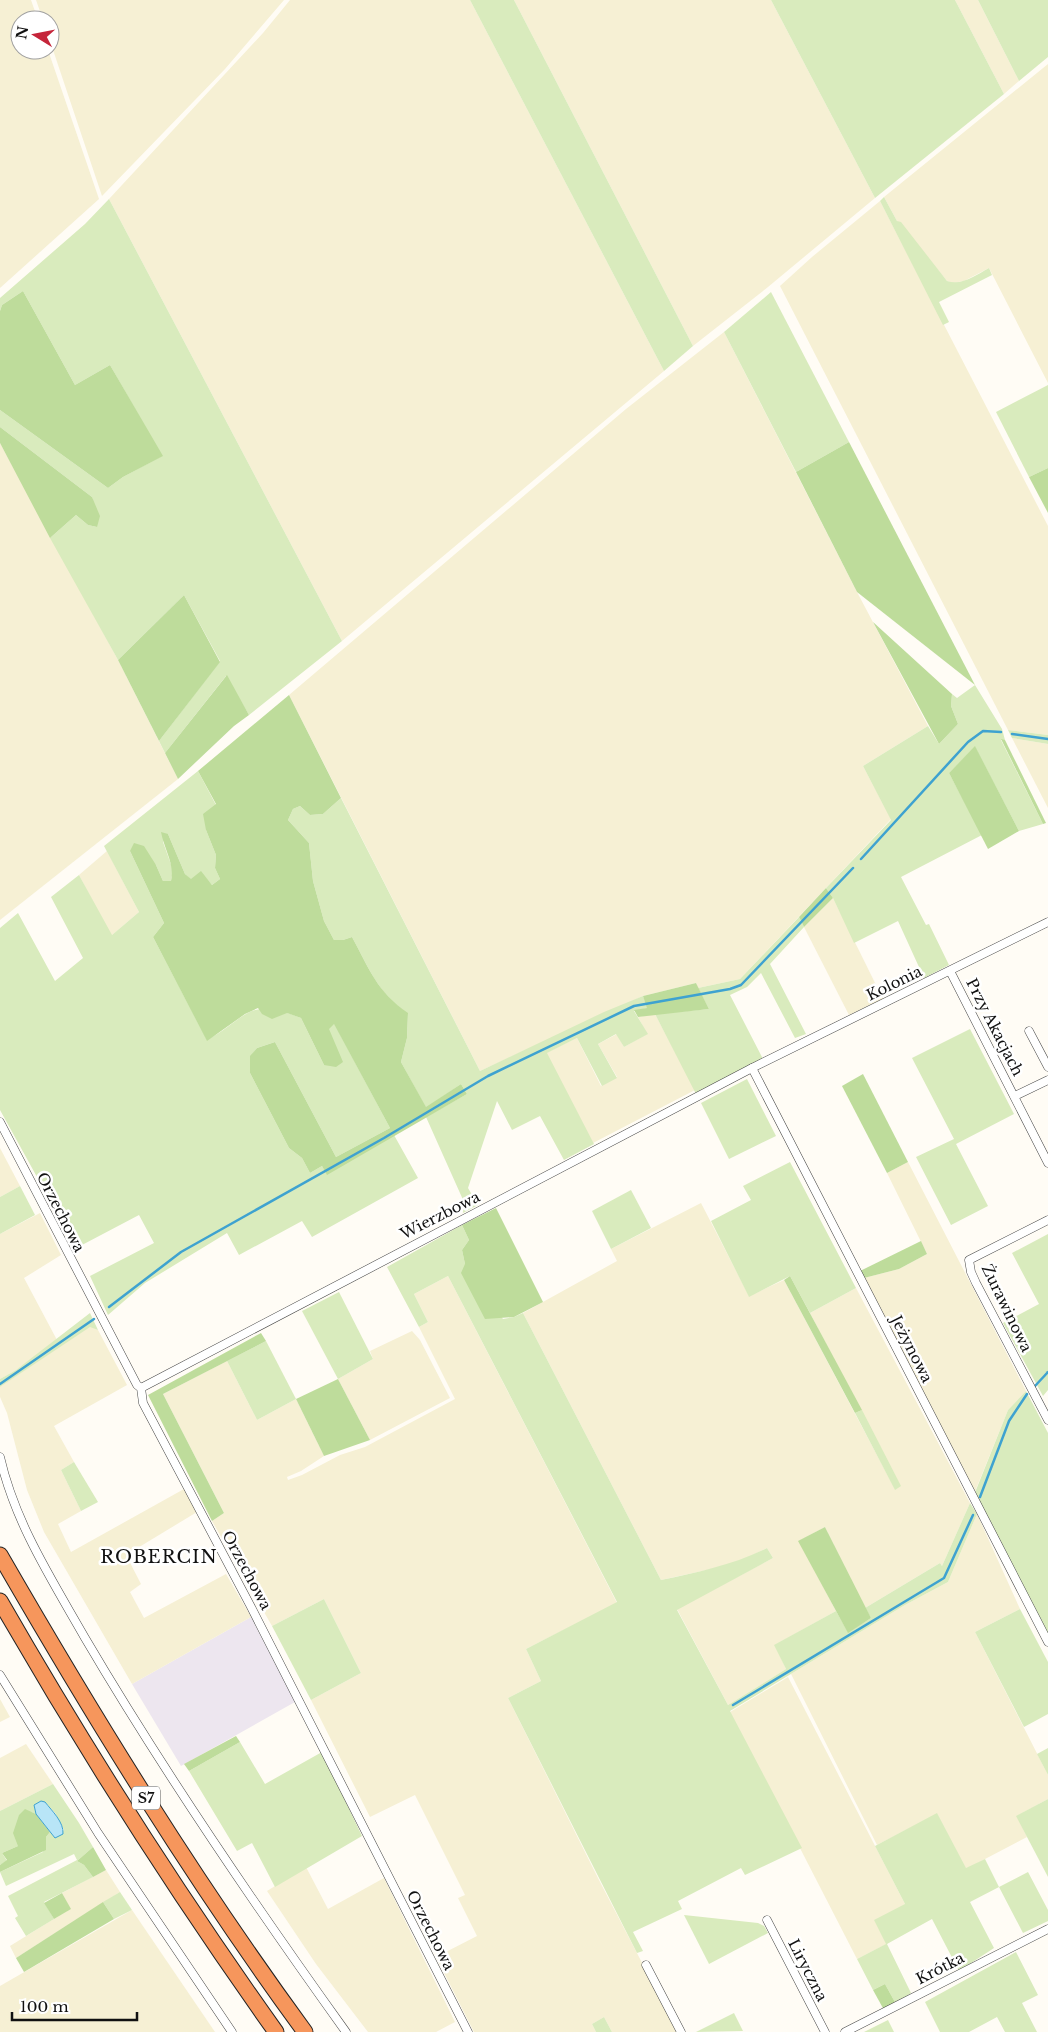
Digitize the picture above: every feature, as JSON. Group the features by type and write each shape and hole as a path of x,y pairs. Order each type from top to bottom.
{"highway":[{"name":"S7","path":"0,1555 72,1679 173,1841 305,2032"},
{"name":"S7","path":"0,1601 48,1685 136,1827 276,2032"}],"street":[{"name":"Kolonia","path":"752,1068 1048,922"},
{"name":"Przy Akacjach","path":"950,971 1048,1163"},
{"path":"1029,1030 1048,1068"},
{"name":"Wierzbowa","path":"141,1388 752,1068"},
{"name":"Jeżynowa","path":"752,1068 1048,1642"},
{"name":"Przy Akacjach","path":"1015,1096 1048,1080"},
{"name":"Orzechowa","path":"0,1122 102,1322 137,1385 141,1388 142,1402 250,1605 468,2032"},
{"name":"Żurawinowa","path":"1048,1220 969,1260 976,1283 1048,1420"},
{"path":"0,1457 6,1481 20,1517 59,1592 101,1665 200,1824 346,2032"},
{"path":"0,1675 98,1834 232,2032"},
{"name":"Liryczna","path":"767,1920 825,2032"},
{"name":"Krótka","path":"845,2032 1048,1929"},
{"path":"646,1965 681,2032"}],"shaded area":[{"path":"0,0 31,0 34,10 10,10 10,60 51,60 99,199 0,288"},
{"path":"36,0 284,0 225,69 102,196 56,60 60,60 60,10 40,10"},
{"path":"290,0 470,0 664,371 342,641 109,199 263,33"},
{"path":"514,0 771,0 875,198 768,287 693,346"},
{"path":"955,0 978,0 1019,81 1004,94"},
{"path":"1048,64 1048,383 989,268 964,281 953,283 947,281 897,221 884,197"},
{"path":"880,201 1048,526 1048,735 1008,730 780,286"},
{"path":"724,332 928,726 863,766 891,819 740,979 698,988 696,983 643,996 480,1071 289,695 626,409"},
{"path":"0,443 118,660 178,779 0,920"},
{"path":"1012,738 1048,744 1048,808"},
{"path":"107,851 139,912 111,936 79,875"},
{"path":"833,898 883,999 849,1015 804,927"},
{"path":"655,1014 695,1090 593,1143 546,1053 577,1038 601,1086 617,1077 598,1044 617,1034 624,1047 647,1034 638,1017"},
{"path":"0,1148 20,1186 0,1197"},
{"path":"908,1162 1026,1391 1008,1410 974,1494 864,1278 899,1269 927,1254 887,1173"},
{"path":"701,1203 749,1296 784,1280 895,1489 900,1486 810,1313 856,1288 970,1503 942,1566 940,1563 865,1608 825,1527 799,1541 836,1611 775,1645 786,1669 728,1705 677,1609 773,1558 767,1548 743,1560 725,1566 661,1580 523,1313 617,1261 611,1249"},
{"path":"40,1213 61,1255 24,1278 57,1340 16,1370 0,1379 0,1234"},
{"path":"448,1276 617,1603 526,1649 541,1681 508,1698 678,2032 612,2032 604,2017 592,2024 596,2032 474,2032 436,1957 477,1936 458,1898 465,1895 415,1795 370,1817 311,1700 361,1673 324,1599 272,1626 212,1521 224,1513 163,1394 227,1361 257,1420 296,1399 324,1456 301,1471 287,1477 288,1480 302,1475 340,1455 365,1447 455,1399 419,1327 428,1322 414,1294"},
{"path":"90,1326 98,1330 127,1385 54,1426 74,1462 61,1470 81,1511 58,1524 71,1552 184,1489 197,1512 126,1555 141,1584 130,1592 144,1618 226,1574 251,1617 132,1684 44,1532 27,1490 7,1413 0,1397 0,1387"},
{"path":"412,1331 420,1340 450,1398 370,1440 338,1379 373,1359 370,1351"},
{"path":"977,1514 1020,1609 975,1632 1048,1775 1048,1799 1017,1816 1027,1837 966,1869 937,1814 877,1845 791,1674 905,1605 948,1582"},
{"path":"251,1617 295,1702 181,1766 132,1684"},
{"path":"788,1677 905,1904 887,1944 857,1959 730,1712"},
{"path":"0,1699 10,1717 0,1722"},
{"path":"26,1744 53,1784 0,1811 0,1758"},
{"path":"306,1867 328,1909 384,1878 455,2022 436,2032 368,2032 316,1964 267,1891"},
{"path":"106,1870 120,1892 16,1958 10,1946 70,1909 62,1893"},
{"path":"132,1910 215,2032 0,2032 0,1986"}],"green space":[{"path":"470,0 514,0 693,346 664,371"},
{"path":"771,0 955,0 1004,94 875,198"},
{"path":"978,0 1048,0 1048,57 1019,81"},
{"path":"884,197 897,221 901,222 947,281 963,281 989,268 992,275 939,302 949,322 943,325 880,201"},
{"path":"109,199 342,641 249,715 226,676 165,753 159,741 220,661 184,595 118,660 50,538 76,515 88,525 97,527 92,497 0,427 0,410 108,488 123,477 162,456 110,365 75,385 23,291 2,305 0,311 0,298 85,224"},
{"path":"23,291 75,385 110,365 163,456 123,477 108,488 0,410 0,311 2,305"},
{"path":"771,292 849,442 796,472 724,332"},
{"path":"1048,385 1048,468 1029,477 996,412"},
{"path":"0,427 92,497 100,516 97,527 88,525 76,515 50,538 0,443"},
{"path":"849,442 975,685 857,592 796,472"},
{"path":"1048,468 1048,513 1029,477"},
{"path":"184,595 220,662 159,741 118,660"},
{"path":"873,622 952,694 951,706 958,724 939,744"},
{"path":"227,675 249,715 234,726 178,779 165,753"},
{"path":"975,685 1002,729 1005,740 1001,740 1043,824 1019,831 975,747 949,773 982,835 901,877 926,925 929,924 949,965 924,978 898,921 854,943 833,898 826,888 891,820 863,766 928,726 939,744 958,724 951,706 952,694 957,698"},
{"path":"289,695 341,798 323,814 310,815 300,806 293,809 288,820 309,843 313,881 324,921 334,940 352,937 381,988 397,1005 408,1013 407,1038 401,1062 426,1107 461,1084 467,1094 327,1175 322,1166 310,1173 302,1158 289,1148 250,1073 250,1056 257,1048 275,1042 336,1157 390,1128 334,1024 329,1029 343,1062 336,1067 324,1065 301,1018 287,1013 272,1019 262,1014 258,1008 245,1014 207,1041 153,937 164,923 130,851 134,843 144,846 163,881 171,881 172,869 161,832 168,834 185,874 191,879 201,871 212,885 220,879 215,868 216,855 206,830 203,814 216,804 198,771"},
{"path":"1008,730 1048,735 1048,744 1012,738"},
{"path":"1001,739 1005,740 1046,823 1043,824"},
{"path":"975,746 1019,831 988,849 949,773"},
{"path":"198,771 216,805 206,830 216,855 215,868 220,879 212,885 204,876 191,880 185,874 168,834 163,842 173,870 171,881 163,881 156,865 130,851 164,923 153,937 207,1040 250,1012 259,1009 269,1009 301,1018 324,1065 331,1037 328,1029 334,1023 390,1128 336,1157 275,1042 257,1048 251,1056 250,1073 289,1148 302,1158 310,1173 322,1166 327,1174 394,1135 418,1178 312,1237 302,1221 239,1255 227,1233 145,1283 108,1315 90,1276 154,1243 139,1215 82,1245 79,1253 0,1110 0,928 18,913 55,981 83,958 51,897 79,875 112,935 139,912 104,846"},
{"path":"341,798 480,1071 604,1012 643,996 648,1008 634,1011 648,1034 624,1047 616,1034 598,1044 617,1078 602,1086 577,1038 547,1053 594,1144 564,1160 540,1116 512,1130 497,1101 468,1188 478,1205 463,1213 464,1202 426,1117 467,1094 461,1084 426,1108 401,1062 407,1038 408,1014 397,1006 381,988 352,937 334,940 324,921 313,881 309,843 288,820 293,809 300,806 310,815 323,814"},
{"path":"826,888 833,898 804,927 799,917"},
{"path":"799,917 804,927 770,964 806,1034 795,1038 761,973 747,987 730,995 763,1059 696,1094 655,1014 709,1009 698,988 740,979"},
{"path":"696,983 709,1009 638,1017 634,1010 647,1008 643,996"},
{"path":"970,1029 1014,1114 956,1144 988,1206 951,1225 916,1157 954,1139 912,1058"},
{"path":"863,1074 908,1162 887,1173 842,1086"},
{"path":"747,1079 776,1136 729,1159 701,1103"},
{"path":"790,1162 856,1288 810,1313 790,1276 749,1297 711,1221 751,1200 743,1186"},
{"path":"20,1186 35,1215 0,1234 0,1197"},
{"path":"631,1190 651,1228 611,1249 592,1211"},
{"path":"496,1208 543,1302 514,1317 485,1319 461,1273 465,1264 462,1250 469,1240 462,1225"},
{"path":"462,1225 469,1240 462,1250 465,1264 503,1319 523,1313 661,1580 702,1571 767,1548 773,1558 677,1610 728,1705 786,1669 774,1645 836,1611 848,1632 871,1618 865,1608 940,1563 942,1566 970,1503 977,1514 948,1582 905,1605 730,1711 802,1848 745,1875 741,1868 678,1901 682,1909 633,1932 643,1951 637,1953 508,1698 541,1681 526,1649 617,1602 448,1276 414,1294 428,1322 419,1327 387,1267"},
{"path":"1048,1234 1048,1390 1043,1396 1003,1323 1039,1304 1012,1253"},
{"path":"921,1241 927,1254 899,1269 864,1278 860,1271"},
{"path":"790,1276 862,1410 855,1413 784,1280"},
{"path":"339,1292 373,1359 338,1379 302,1311"},
{"path":"90,1313 98,1330 90,1327 0,1387 0,1379 16,1370"},
{"path":"261,1333 266,1341 163,1394 224,1513 212,1521 148,1395"},
{"path":"266,1341 296,1399 257,1420 227,1361"},
{"path":"338,1379 370,1440 324,1456 296,1399"},
{"path":"1026,1391 1048,1433 1048,1635 974,1495 1008,1410"},
{"path":"862,1410 901,1486 895,1490 855,1413"},
{"path":"74,1462 98,1502 81,1511 61,1470"},
{"path":"825,1527 871,1618 848,1633 798,1541"},
{"path":"324,1599 361,1673 311,1700 272,1626"},
{"path":"1020,1609 1048,1662 1048,1714 1024,1727 975,1632"},
{"path":"236,1736 240,1742 189,1771 184,1764"},
{"path":"240,1742 265,1784 322,1752 362,1836 275,1887 252,1843 237,1851 189,1771"},
{"path":"1048,1748 1048,1775 1037,1754"},
{"path":"53,1784 93,1847 77,1861 84,1865 93,1877 44,1902 54,1919 26,1936 15,1918 18,1916 8,1896 77,1860 74,1854 6,1886 0,1872 43,1852 46,1837 50,1832 55,1838 64,1830 55,1813 45,1802 34,1805 36,1814 31,1812 18,1846 2,1853 7,1861 0,1865 0,1811"},
{"path":"1048,1799 1048,1877 1016,1816"},
{"path":"25,1809 36,1814 50,1832 46,1837 46,1850 0,1872 0,1865 7,1860 2,1853 18,1846 13,1833 19,1815"},
{"path":"937,1813 966,1868 985,1859 999,1887 970,1902 994,1948 959,1971 932,1919 887,1944 911,1993 896,2004 885,1984 873,1990 857,1959 886,1944 874,1920 905,1904 875,1846"},
{"path":"93,1847 106,1870 93,1877 84,1865 77,1861"},
{"path":"1028,1872 1048,1910 1048,1921 1023,1933 999,1887"},
{"path":"120,1892 132,1910 114,1919 103,1902"},
{"path":"62,1893 71,1909 54,1919 44,1903"},
{"path":"103,1902 114,1919 24,1972 16,1958"},
{"path":"684,1915 758,1923 764,1926 768,1933 709,1964"},
{"path":"1016,1952 1038,1995 1022,2003 1037,2032 1005,2032 997,2017 969,2032 940,2032 925,2002"},
{"path":"885,1984 896,2004 884,2010 873,1990"},
{"path":"734,2013 743,2031 696,2032"},
{"path":"604,2017 612,2032 596,2032 592,2024"},
{"path":"888,2020 894,2032 864,2032"}],"water":[{"path":"41,1801 45,1802 57,1817 62,1825 63,1834 55,1838 36,1814 34,1805"}],"waterway":[{"path":"861,859 968,742 983,731 1001,732"},
{"path":"1012,734 1048,739"},
{"path":"109,1307 181,1252 384,1138 488,1076 634,1006 730,989 741,985 853,868"},
{"path":"0,1384 94,1319"},
{"path":"1035,1386 1048,1372"},
{"path":"980,1497 1009,1421 1027,1394"},
{"path":"733,1705 944,1578 973,1515"}],"district":[{"name":"ROBERCIN","path":"159,1557"}]}
